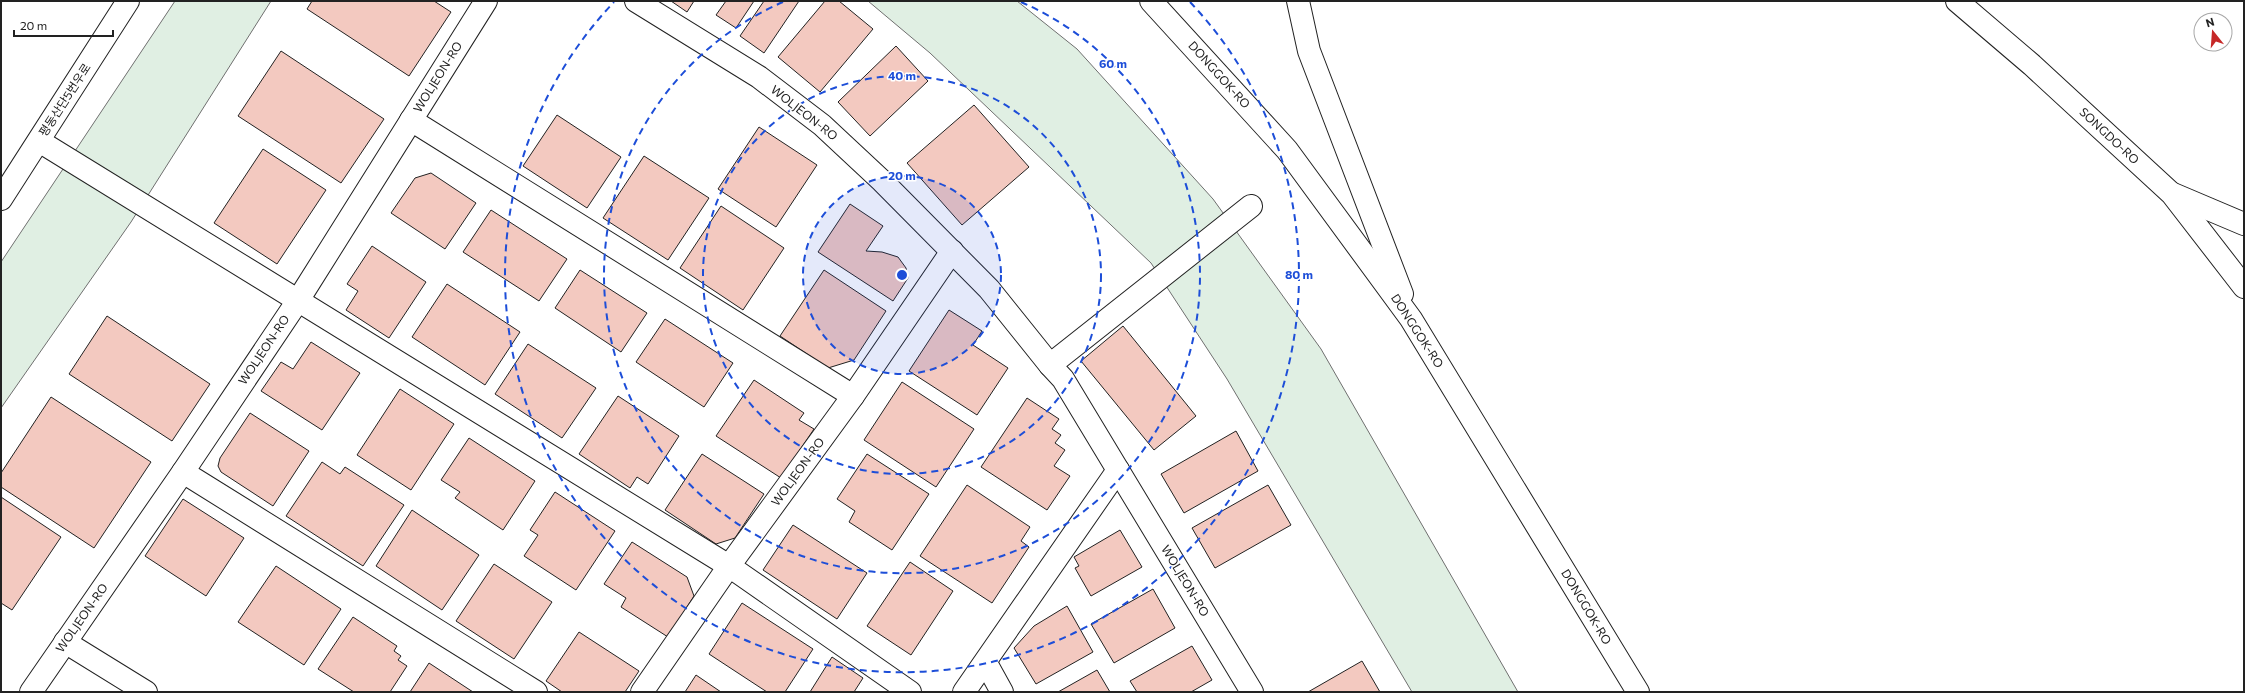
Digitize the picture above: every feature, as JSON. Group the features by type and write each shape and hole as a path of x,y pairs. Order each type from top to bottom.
{"street":[{"name":"평동산단5번우로","path":"1,199 128,1"},
{"name":"WOLJEON-RO","path":"31,692 183,472 297,302 486,1"},
{"name":"WOLJEON-RO","path":"636,1 759,77 822,125 882,181 989,289 1050,365 1064,379 1252,692"},
{"name":"DONGGOK-RO","path":"1151,1 1287,150 1411,319 1638,692"},
{"path":"1298,1 1309,51 1411,319"},
{"name":"SONGDO-RO","path":"1957,1 2038,70 2172,194 2244,287"},
{"path":"411,120 853,396"},
{"path":"39,141 297,302 729,566 910,692"},
{"path":"2172,194 2244,224"},
{"path":"1050,365 1251,206"},
{"name":"WOLJEON-RO","path":"642,692 729,566 853,396 952,251"},
{"path":"964,692 986,664 1118,470"},
{"path":"183,472 536,692"},
{"path":"66,642 146,692"},
{"path":"986,664 1002,692"}],"green space":[{"path":"175,1 271,1 131,222 1,408 1,262"},
{"path":"868,1 1017,1 1077,49 1213,199 1321,349 1518,692 1412,692 1227,379 1151,263 930,53"}],"building":[{"path":"312,1 434,1 451,12 409,76 307,9"},
{"path":"671,1 694,1 687,12"},
{"path":"726,1 754,1 736,28 716,15"},
{"path":"764,1 799,1 764,53 740,36"},
{"path":"825,1 839,1 873,29 820,92 778,57"},
{"path":"896,46 928,81 870,136 838,102"},
{"path":"281,51 384,119 341,183 238,116"},
{"path":"974,105 1029,167 962,225 907,163"},
{"path":"557,115 621,157 587,208 523,166"},
{"path":"759,127 817,165 776,227 718,189"},
{"path":"263,149 326,190 277,264 214,223"},
{"path":"644,156 709,198 668,260 603,218"},
{"path":"431,173 476,203 445,249 391,213 415,178"},
{"path":"850,204 883,226 866,251 882,252 898,257 906,268 908,278 893,301 818,252"},
{"path":"721,206 784,248 743,310 680,268"},
{"path":"491,210 567,259 539,301 463,252"},
{"path":"372,246 426,282 389,338 346,310 358,291 347,284"},
{"path":"580,270 647,313 621,352 555,308"},
{"path":"824,270 886,311 854,360 828,368 780,336"},
{"path":"447,284 520,332 485,385 412,337"},
{"path":"949,310 982,331 973,345 1008,368 977,415 909,371"},
{"path":"107,316 210,384 172,441 69,374"},
{"path":"665,319 733,363 704,407 636,362"},
{"path":"1123,326 1196,416 1154,450 1081,361"},
{"path":"311,342 360,373 322,430 261,391 281,362 293,369"},
{"path":"528,344 596,388 562,438 495,394"},
{"path":"754,380 804,413 799,420 814,429 781,478 716,436"},
{"path":"902,382 974,429 936,487 864,440"},
{"path":"400,389 454,424 411,490 357,455"},
{"path":"618,396 679,436 648,484 637,477 630,488 579,454"},
{"path":"51,397 151,462 94,548 1,487 1,473"},
{"path":"1027,398 1059,419 1052,429 1061,435 1055,443 1065,450 1054,466 1070,476 1047,510 981,467"},
{"path":"250,413 309,451 273,506 221,472 218,466 220,458"},
{"path":"1236,431 1258,471 1184,513 1161,474"},
{"path":"469,438 535,481 503,530 455,498 460,492 441,480"},
{"path":"702,454 764,494 735,538 716,544 665,510"},
{"path":"867,454 929,494 892,550 849,522 855,511 837,499"},
{"path":"322,462 340,474 345,467 404,505 363,566 286,516"},
{"path":"967,485 1030,527 1021,541 1029,547 992,603 920,556"},
{"path":"1268,485 1291,525 1215,568 1192,528"},
{"path":"555,492 615,531 576,590 524,556 538,535 530,530"},
{"path":"1,497 61,537 12,610 1,603"},
{"path":"183,499 244,538 206,596 145,556"},
{"path":"412,510 479,555 442,610 376,566"},
{"path":"793,525 867,573 837,619 763,570"},
{"path":"1120,530 1142,567 1091,596 1075,568 1079,566 1074,557"},
{"path":"632,542 687,577 694,596 668,637 621,607 626,598 604,584"},
{"path":"910,562 953,591 911,655 867,626"},
{"path":"494,564 552,602 514,659 456,621"},
{"path":"276,566 341,609 304,665 238,622"},
{"path":"1153,589 1175,628 1114,663 1091,624"},
{"path":"742,603 813,649 785,692 767,692 709,654"},
{"path":"1067,606 1093,652 1036,684 1014,648 1034,626"},
{"path":"353,617 397,646 394,651 401,656 398,660 407,666 390,692 354,692 318,669"},
{"path":"579,632 639,671 625,692 562,692 546,681"},
{"path":"1192,646 1212,680 1191,692 1137,692 1130,681"},
{"path":"832,657 863,678 854,692 810,692"},
{"path":"1362,661 1380,692 1308,692"},
{"path":"429,663 473,692 410,692"},
{"path":"1097,670 1110,692 1058,692"},
{"path":"696,675 721,692 685,692"}]}
